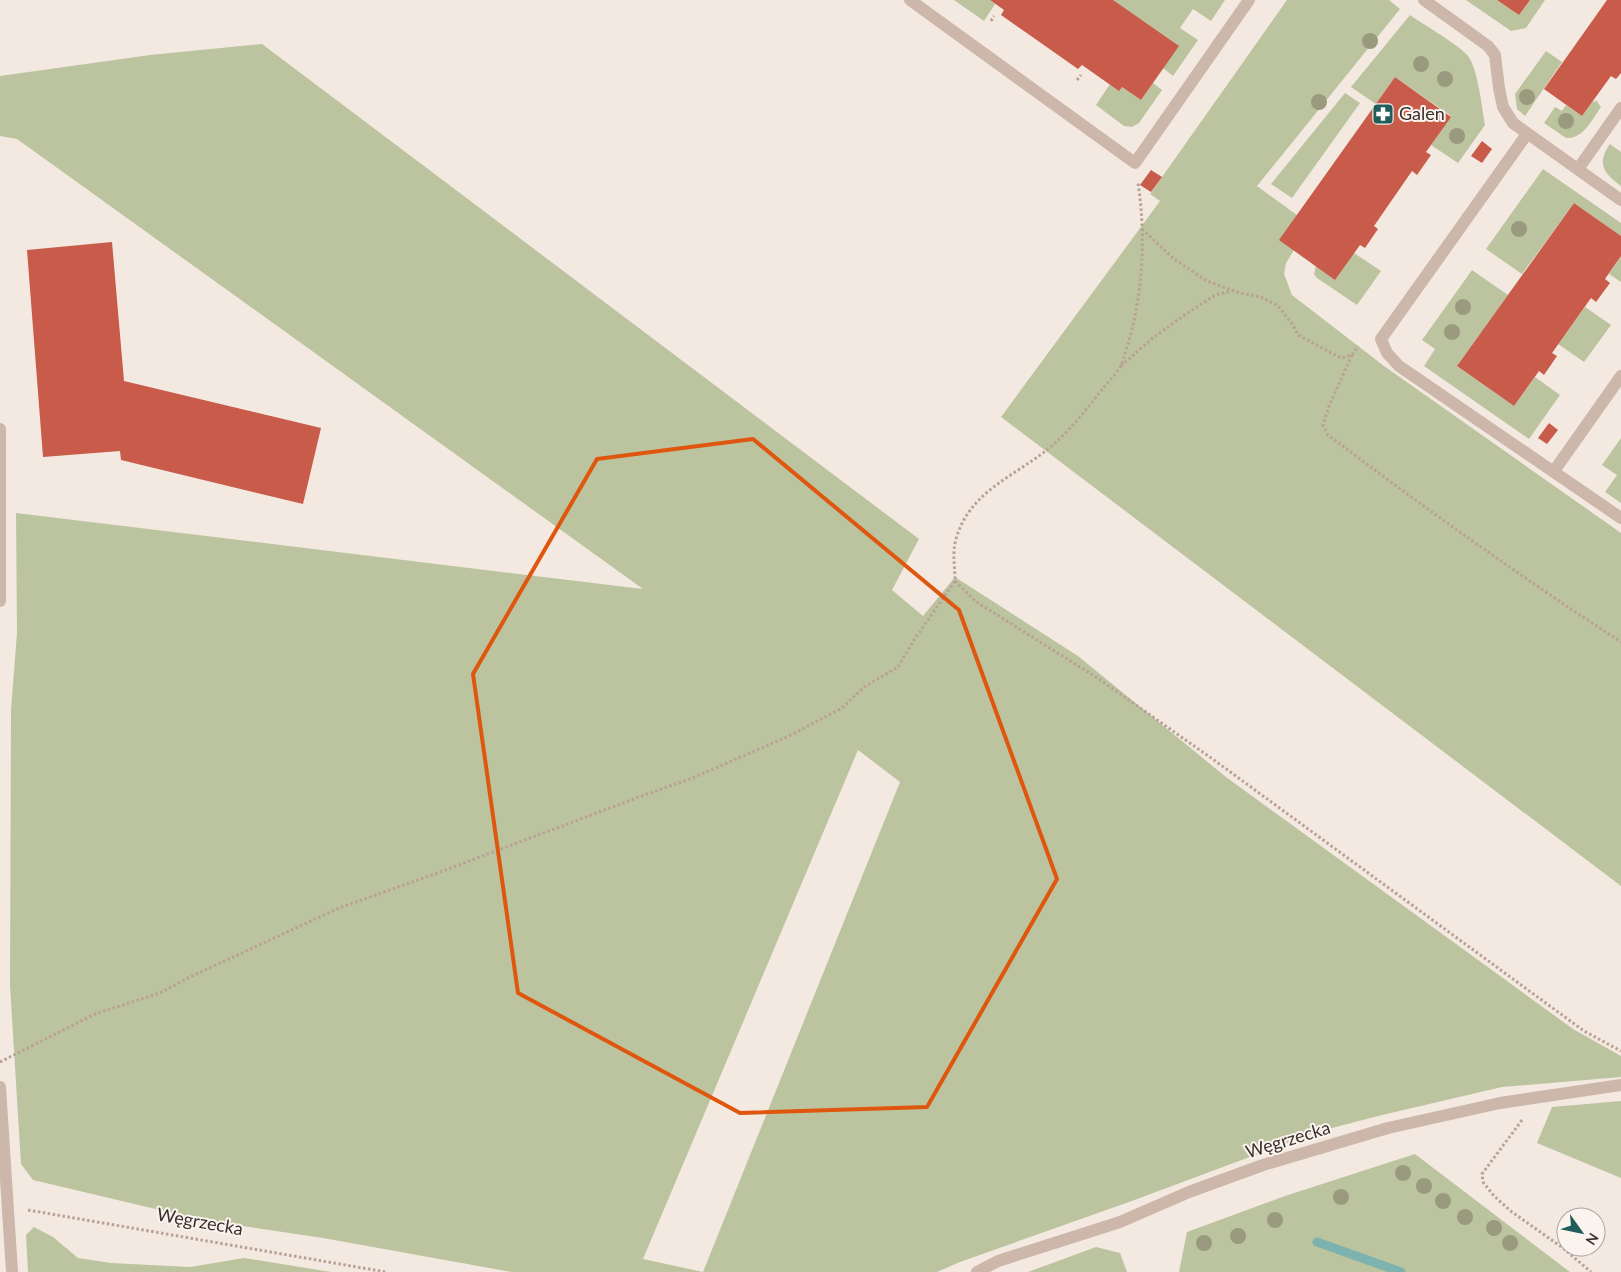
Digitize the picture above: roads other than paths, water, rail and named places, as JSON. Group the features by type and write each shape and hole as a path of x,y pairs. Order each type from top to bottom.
{"street":[{"path":"910,0 1135,162 1248,0"},
{"path":"1424,0 1488,46 1495,55 1503,108 1513,123 1621,200"},
{"path":"1578,169 1621,108"},
{"path":"1527,134 1381,340 1387,353 1399,366 1621,518"},
{"path":"1554,471 1621,376"},
{"path":"0,428 0,601"},
{"name":"Węgrzecka","path":"977,1272 998,1261 1120,1222 1190,1192 1263,1165 1388,1128 1521,1100 1621,1085"},
{"path":"0,1087 4,1205 12,1272"}],"waterway":[{"path":"1317,1242 1401,1272"}],"place":[{"name":"Galen","path":"1383,114"}]}
